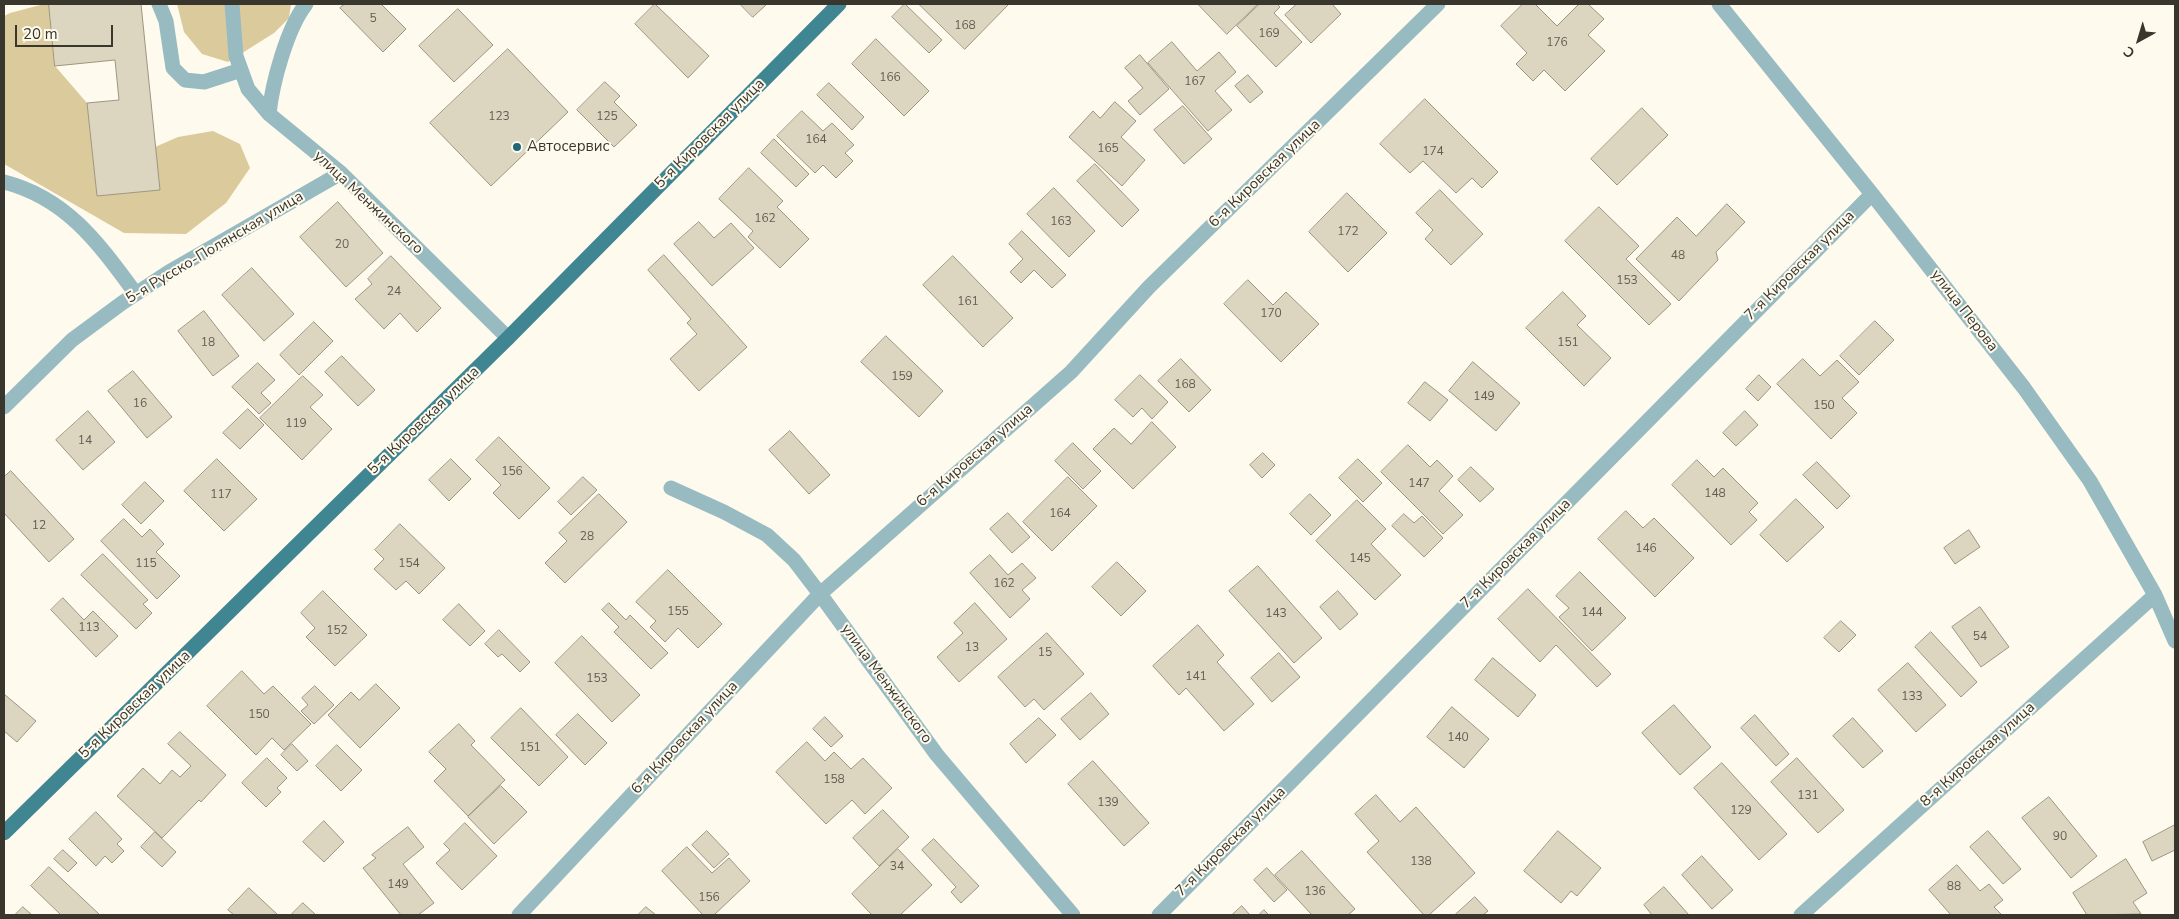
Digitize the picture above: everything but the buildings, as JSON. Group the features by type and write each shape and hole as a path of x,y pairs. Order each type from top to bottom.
{"main road":[{"name":"5-я Кировская улица","path":"4,833 508,338 839,4"}],"street":[{"path":"159,4 166,21 173,68 185,80 204,82 241,70"},
{"name":"улица Менжинского","path":"232,4 236,56 248,90 269,114 341,173 508,338"},
{"path":"269,114 271,96 284,51 300,10 306,4"},
{"name":"6-я Кировская улица","path":"519,915 820,594 1071,372 1149,288 1438,4"},
{"name":"улица Перова","path":"1719,4 1872,194 2024,388 2090,481 2154,596 2175,641"},
{"name":"5-я Русско-Полянская улица","path":"4,407 72,340 136,294 169,272 341,173"},
{"path":"4,182 13,184 58,206 96,241 136,294"},
{"name":"7-я Кировская улица","path":"1159,915 1872,194"},
{"name":"улица Менжинского","path":"671,488 724,512 767,535 794,560 937,755 1073,915"},
{"name":"8-я Кировская улица","path":"1801,915 2154,596"}],"shaded area":[{"path":"49,4 55,66 87,103 97,196 160,190 155,147 178,137 213,131 240,144 250,168 226,203 186,234 124,233 4,164 4,16"},
{"path":"177,4 291,4 289,18 274,33 228,62 202,54 184,32"}],"place":[{"name":"Автосервис","path":"517,147"}]}
